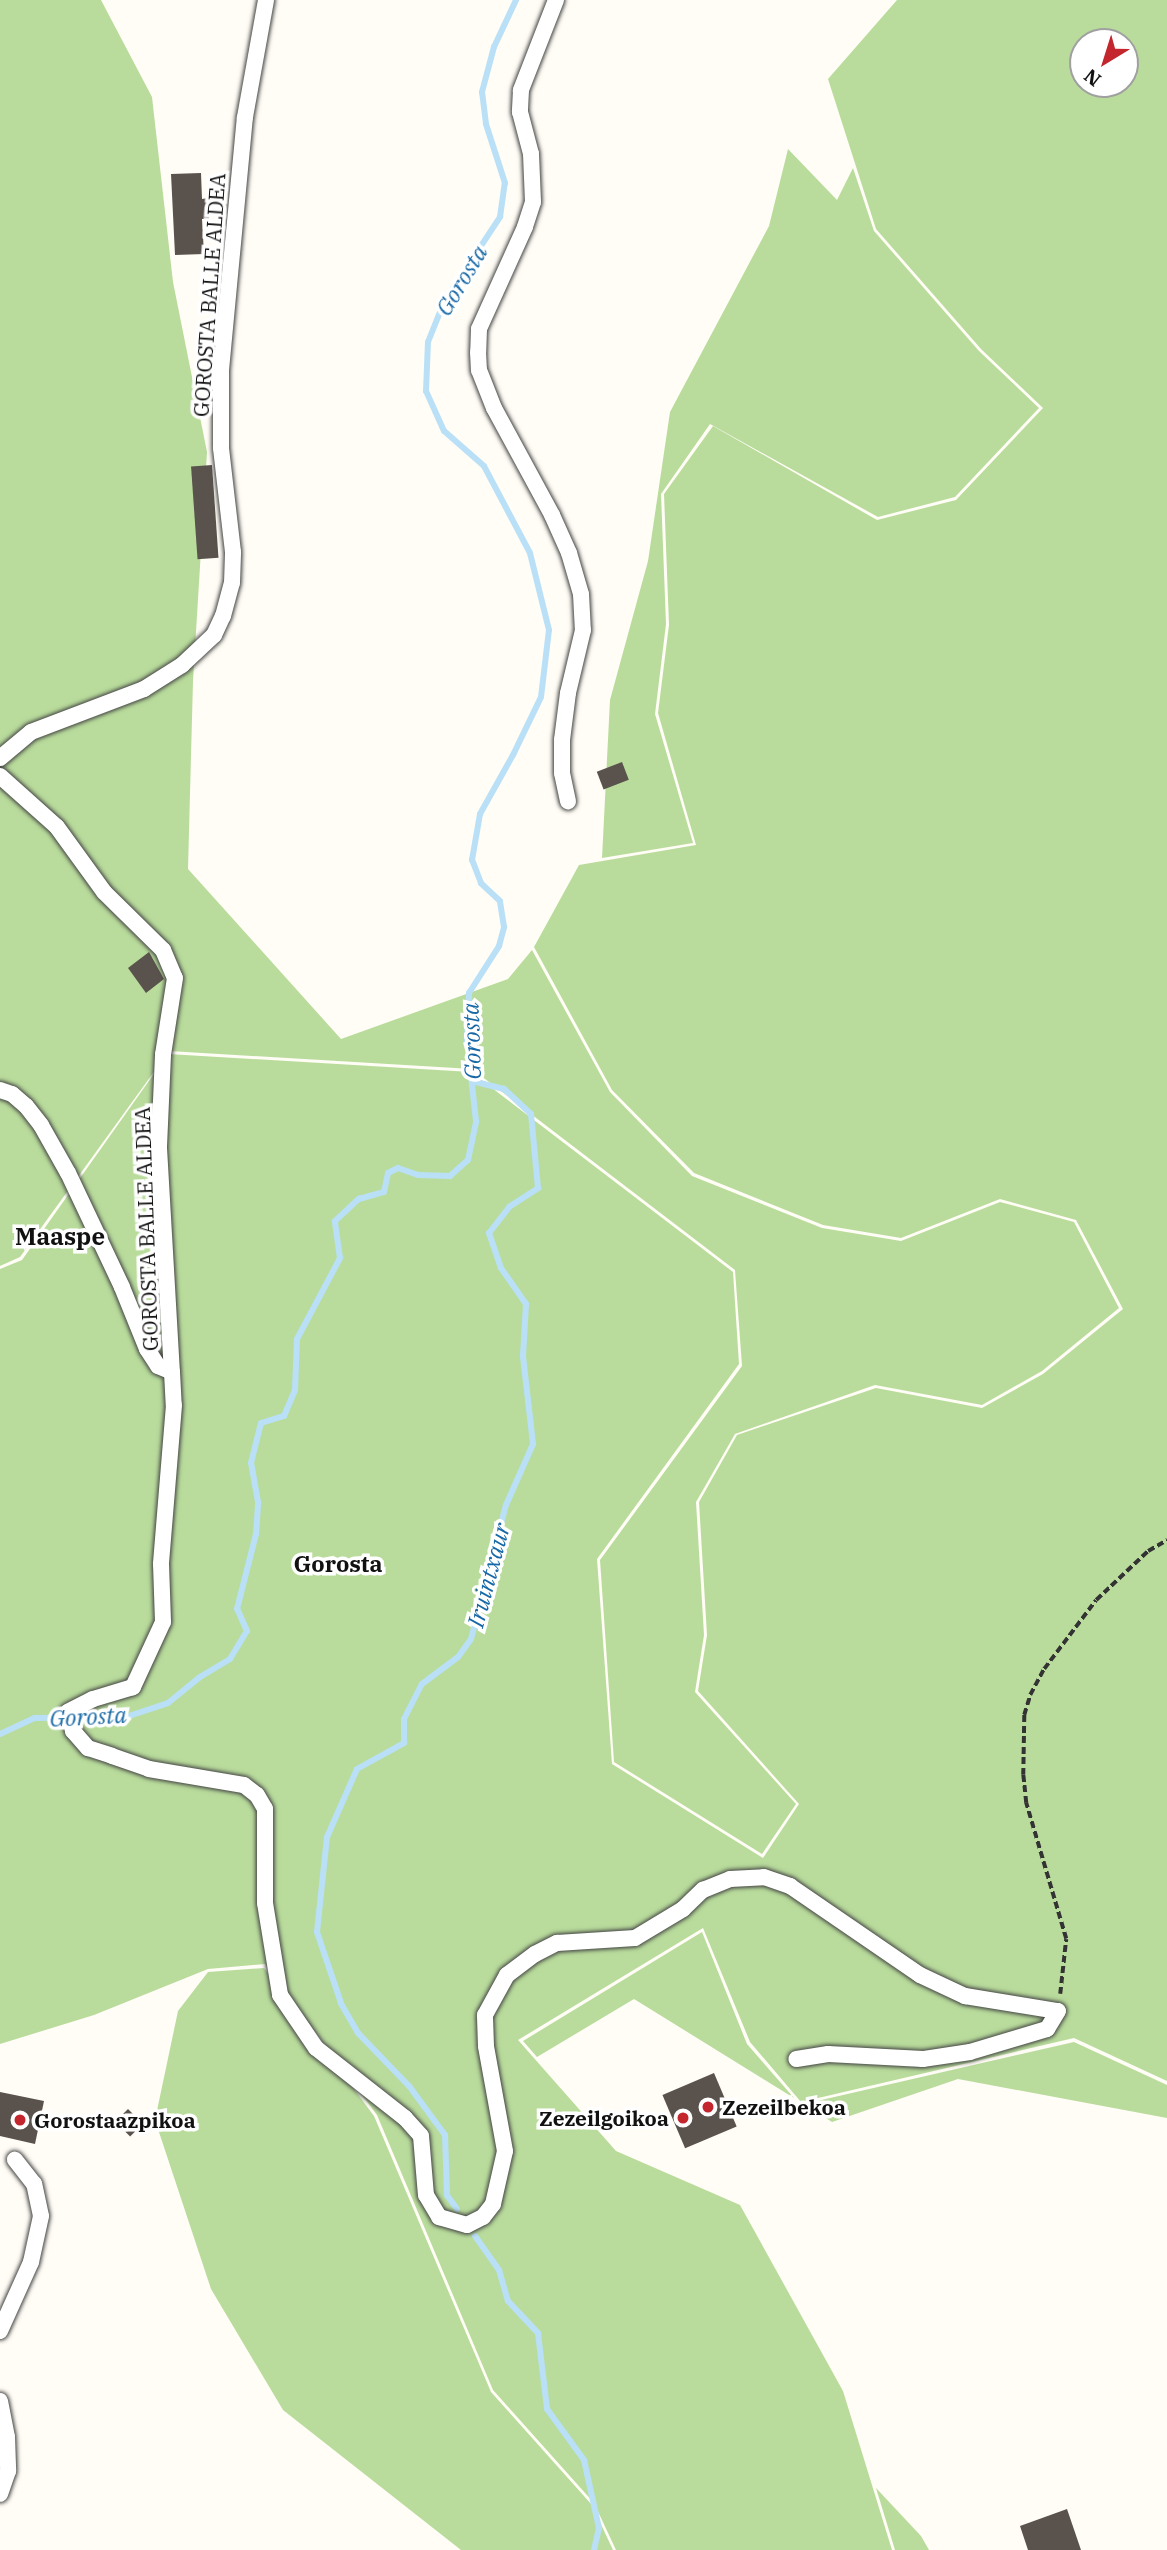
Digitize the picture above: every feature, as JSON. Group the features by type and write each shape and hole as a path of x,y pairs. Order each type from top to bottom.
{"street":[{"name":"GOROSTA BALLE ALDEA","path":"0,758 31,732 144,689 181,666 214,635 223,616 232,583 233,552 221,448 221,370 245,117 266,0"},
{"path":"556,0 521,90 520,112 531,154 533,202 525,227 479,329 478,352 479,370 494,408 552,515 569,553 582,594 583,630 568,693 562,740 562,773 568,800"},
{"name":"GOROSTA BALLE ALDEA","path":"0,776 57,827 104,892 163,950 175,978 163,1055 159,1148 174,1405 161,1564 163,1622 133,1687 93,1699 68,1712 74,1731 88,1748 149,1769 243,1785 257,1795 265,1809 265,1903 280,1995 316,2048 404,2118 421,2136 426,2195 439,2217 467,2225 483,2217 493,2204 505,2151 486,2046 485,2015 508,1975 535,1954 557,1943 635,1938 682,1909 703,1890 730,1879 764,1877 790,1886 920,1975 965,1996 1058,2011"},
{"name":"GOROSTA BALLE ALDEA","path":"0,1090 12,1094 41,1125 68,1173 122,1287 147,1349 158,1366 172,1372"},
{"path":"796,2059 828,2054 923,2059 970,2052 1047,2029 1058,2011"},
{"path":"0,2331 31,2262 41,2216 34,2184 15,2160"},
{"path":"0,2401 7,2437 8,2471 0,2494"}],"path":[{"path":"1058,2011 1066,1939 1026,1803 1023,1775 1024,1715 1044,1669 1096,1600 1148,1551 1167,1540"}],"green space":[{"path":"0,0 101,0 152,97 173,282 207,452 193,681 188,869 341,1039 508,979 532,950 610,1092 692,1176 822,1228 901,1241 1000,1202 1074,1222 1119,1308 1042,1371 982,1405 875,1385 735,1434 696,1502 704,1635 695,1692 796,1804 762,1854 614,1762 600,1560 742,1366 735,1270 472,1069 169,1051 20,1257 0,1266"},
{"path":"897,0 1167,0 1167,2081 1074,2038 801,2102 750,2042 703,1928 518,2040 616,2151 740,2205 843,2391 892,2550 616,2550 594,2503 493,2390 377,2115 265,1964 208,1969 94,2015 0,2044 0,1269 22,1260 168,1054 471,1072 733,1272 739,1364 597,1559 612,1764 763,1858 799,1804 698,1691 707,1635 699,1502 737,1435 876,1388 982,1408 1043,1374 1123,1309 1076,1220 1000,1199 901,1238 823,1225 694,1173 612,1090 534,947 579,865 696,845 658,713 669,625 664,494 713,426 877,520 956,500 1043,408 981,349 876,229 828,79"},
{"path":"788,149 837,200 853,168 874,231 979,351 1039,408 955,497 878,517 710,424 661,494 666,624 655,714 693,843 602,858 610,700 648,561 670,412 769,226"},
{"path":"702,1932 747,2044 794,2098 634,1999 537,2057 523,2041"},
{"path":"264,1968 374,2116 491,2392 592,2505 613,2550 461,2550 283,2410 211,2289 155,2120 178,2011 208,1972"},
{"path":"1074,2042 1167,2085 1167,2118 958,2079 832,2122 804,2104"},
{"path":"876,2488 921,2536 929,2550 895,2550"}],"building":[{"path":"201,173 202,199 208,198 209,219 202,219 204,254 175,255 171,174"},
{"path":"212,465 218,558 198,559 191,466"},
{"path":"622,762 629,780 604,789 597,772"},
{"path":"149,952 164,979 146,993 128,968"},
{"name":"Zezeilbekoa","path":"714,2073 737,2126 685,2148 662,2095"},
{"name":"Gorostaazpikoa","path":"0,2092 44,2101 35,2144 0,2136"},
{"path":"128,2109 143,2124 130,2137 115,2122"},
{"path":"1067,2509 1081,2550 1028,2550 1020,2526"}],"waterway":[{"name":"Gorosta","path":"0,1734 35,1718 126,1717 168,1703 200,1677 230,1659 247,1631 237,1609 256,1534 258,1502 251,1463 261,1423 284,1416 295,1390 297,1339 340,1258 335,1221 359,1199 384,1192 388,1173 398,1168 418,1175 450,1176 468,1160 476,1121 467,1039 469,993 499,946 504,927 500,901 481,883 472,860 480,814 541,697 549,630 530,553 484,466 444,431 426,391 428,342 444,302 500,217 505,183 486,124 482,92 494,47 516,0"},
{"name":"Iruintxaur","path":"457,2209 447,2195 445,2135 409,2086 358,2033 341,2003 317,1932 327,1837 357,1769 404,1743 404,1719 422,1684 458,1657 471,1639 506,1505 533,1444 523,1356 526,1304 501,1268 489,1233 509,1207 538,1188 531,1114 504,1089 472,1081"},
{"name":"Iruintxaur","path":"475,2236 499,2270 508,2301 538,2333 547,2409 584,2460 599,2528 594,2550"}],"place":[{"name":"Zezeilbekoa","path":"708,2107"},
{"name":"Zezeilgoikoa","path":"683,2118"},
{"name":"Gorostaazpikoa","path":"20,2120"}],"district":[{"name":"Maaspe","path":"60,1237"},
{"name":"Gorosta","path":"338,1563"}]}
